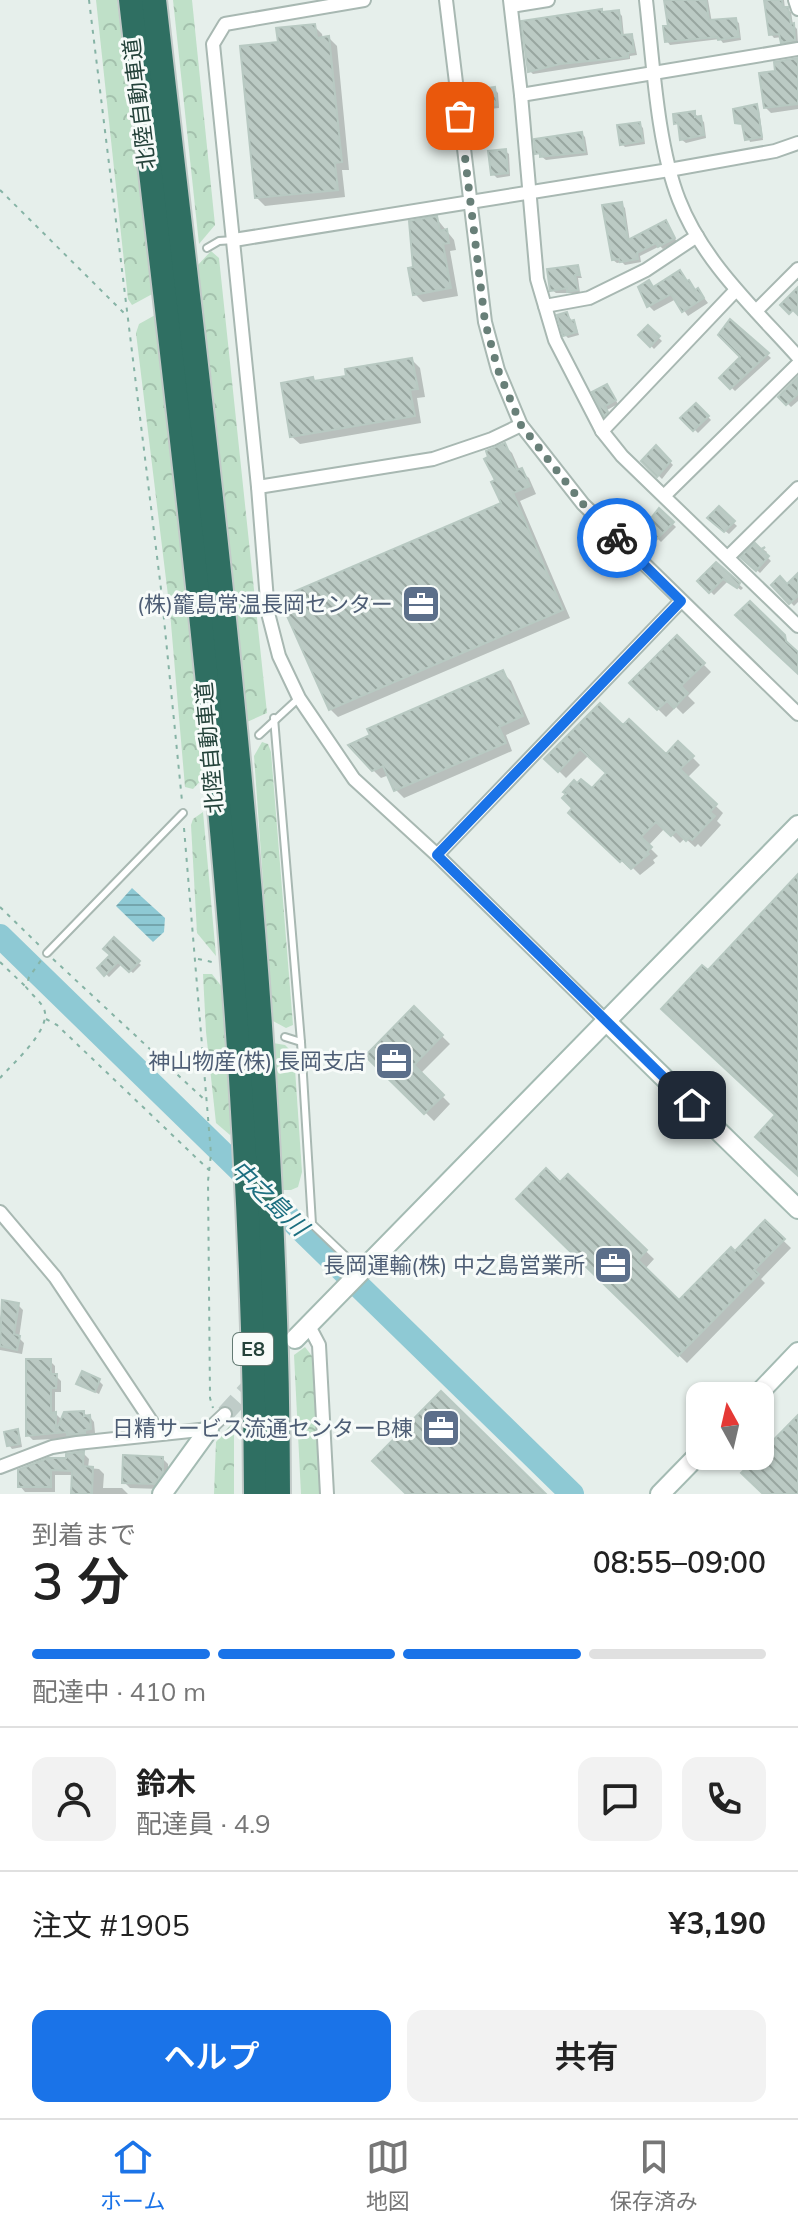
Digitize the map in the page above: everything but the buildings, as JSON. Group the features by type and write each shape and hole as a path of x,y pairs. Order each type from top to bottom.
{"highway":[{"name":"北陸自動車道","path":"131,0 215,758 237,1015 248,1204"},
{"name":"北陸自動車道","path":"154,0 233,724 258,1006 281,1494"},
{"path":"245,1494 248,1204"},
{"name":"E8","path":"248,1204 256,1494"}],"street":[{"path":"364,0 225,24 213,44 268,613 279,656 299,698 354,779 437,855 798,1209"},
{"path":"446,0 485,322 498,370 521,425 583,504 798,714"},
{"path":"548,0 510,3 531,193 537,279 555,340 602,431 622,456 796,621"},
{"path":"646,0 669,170 680,202 697,236 736,290 798,357"},
{"path":"795,0 798,9"},
{"path":"521,95 798,49"},
{"path":"234,240 669,170 775,151 798,143"},
{"path":"545,306 589,298 646,270 697,236"},
{"path":"756,311 798,269"},
{"path":"602,431 736,290"},
{"path":"665,495 798,364"},
{"path":"258,487 433,459 492,439 521,425"},
{"path":"728,557 798,488"},
{"path":"437,855 681,601"},
{"path":"295,1339 798,825"},
{"path":"0,1212 55,1277 159,1433"},
{"path":"309,1326 319,1345 327,1494"},
{"path":"769,1382 798,1352"},
{"path":"0,1467 52,1447 217,1422"},
{"path":"162,1494 217,1422"},
{"path":"660,1494 686,1467"}],"lane":[{"path":"207,248 219,241 234,240"},
{"path":"259,735 299,698"},
{"path":"274,718 301,1042 312,1224 361,1270"},
{"path":"47,953 183,813"},
{"path":"285,1037 301,1042"}],"path":[{"path":"89,0 161,589 183,813 207,1103 210,1398 217,1422"},
{"path":"0,190 128,317"},
{"path":"0,907 207,1103"},
{"path":"196,958 212,962"},
{"path":"0,962 43,1007 46,1019 38,1035 0,1078"},
{"path":"26,987 37,965"},
{"path":"46,1019 57,1025 209,1170"}],"green space":[{"path":"96,0 117,0 156,292 132,305 128,299"},
{"path":"173,0 192,0 215,225 199,244"},
{"path":"211,251 219,258 267,713 247,722 197,266"},
{"path":"157,314 205,776 193,789 185,787 170,612 136,333 139,324"},
{"path":"262,742 268,744 271,752 293,1025 286,1028 273,1021 254,756"},
{"path":"203,812 216,956 197,933 191,825 193,819"},
{"path":"203,974 212,974 225,991 234,1126 230,1135 216,1123"},
{"path":"273,1043 285,1045 294,1054 302,1172 298,1187 291,1190 283,1190"},
{"path":"305,1347 312,1356 320,1494 301,1494 294,1355"},
{"path":"234,1421 234,1494 214,1494 216,1442"}],"water":[{"path":"132,888 165,918 164,932 153,942 116,906"}],"waterway":[{"name":"中之島川","path":"0,936 572,1494"}],"tunnel":[{"path":"225,1414 257,1379"}],"way so far":[{"path":"460,116 485,322 498,370 521,425 583,504 617,538"}],"place":[{"name":"(株)籠島常温長岡センター","path":"421,604"},
{"name":"神山物産(株) 長岡支店","path":"394,1061"},
{"name":"長岡運輸(株) 中之島営業所","path":"613,1265"},
{"name":"日精サービス流通センターB棟","path":"441,1428"}],"route":[{"path":"617,538 681,601 437,855 692,1105"}]}
